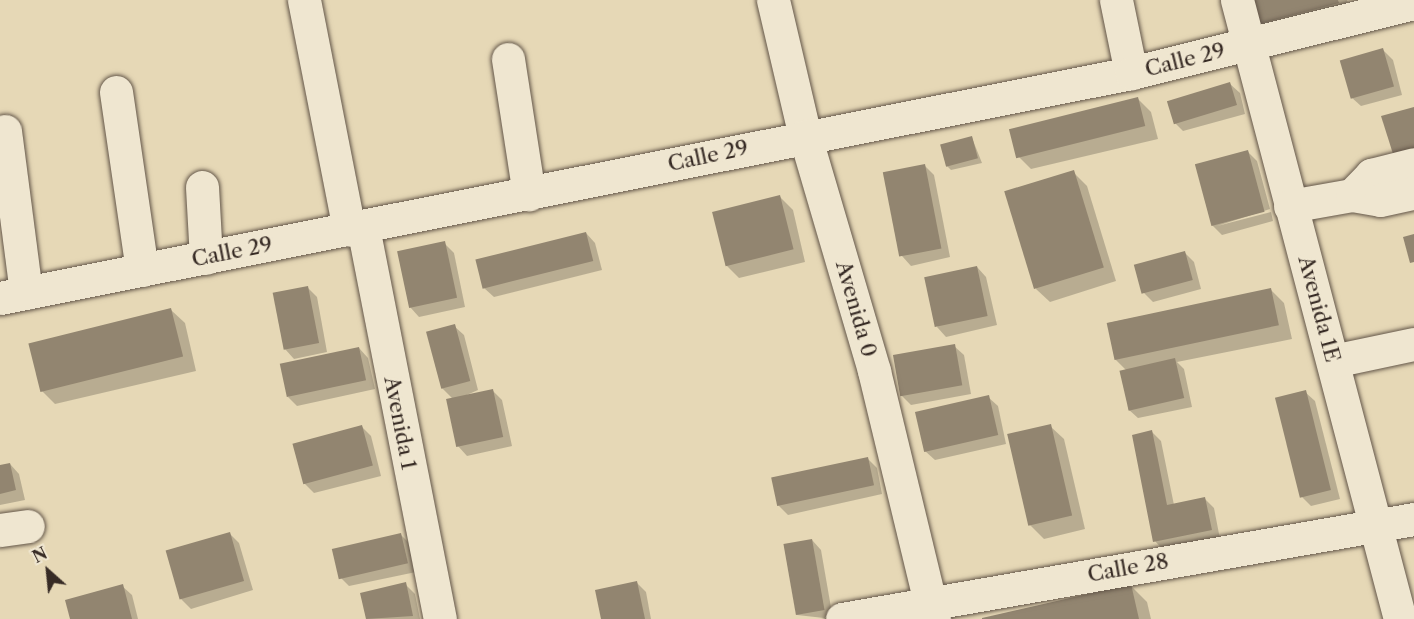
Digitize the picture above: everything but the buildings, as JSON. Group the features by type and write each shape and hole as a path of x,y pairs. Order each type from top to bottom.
{"street":[{"name":"Avenida 1","path":"304,0 356,228 440,619"},
{"name":"Avenida 0","path":"773,0 805,136 874,371 932,610"},
{"path":"1116,0 1131,74"},
{"name":"Avenida 1E","path":"1237,0 1400,619"},
{"name":"Calle 29","path":"13,296 529,194 805,136 1131,74 1414,3"},
{"path":"508,59 529,194"},
{"path":"116,92 142,270"},
{"path":"5,131 13,296"},
{"path":"1352,195 1371,175 1414,164"},
{"path":"202,187 206,258"},
{"path":"1290,206 1352,195 1380,200 1414,193"},
{"path":"1333,361 1414,344"},
{"name":"Calle 28","path":"842,619 932,610 1414,519"}]}
